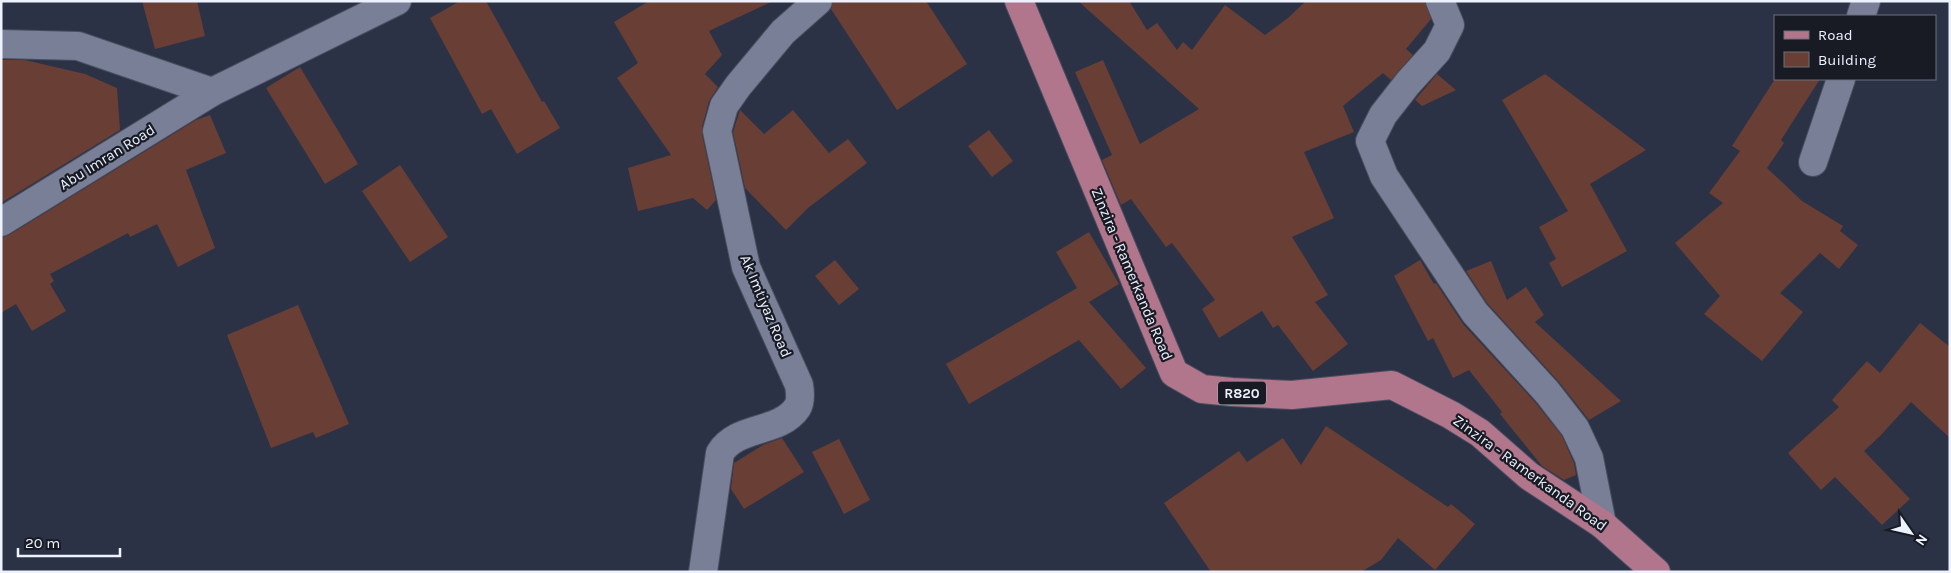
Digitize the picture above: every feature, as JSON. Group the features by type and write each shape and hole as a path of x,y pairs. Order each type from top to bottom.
{"main road":[{"name":"Zinzira - Ramerkanda Road","path":"1019,1 1174,373 1202,389 1232,392 1292,395 1392,385 1451,415 1480,433 1529,476 1602,524 1656,572"}],"street":[{"name":"Abu Imran Road","path":"1,222 212,92 397,1"},
{"name":"Ak Imtiyaz Road","path":"703,572 720,453 726,444 740,436 783,420 798,407 800,396 800,385 746,267 716,130 724,106 738,86 783,32 818,1"},
{"path":"1440,1 1450,25 1437,50 1383,115 1370,141 1384,176 1475,313 1547,392 1575,428 1589,458 1602,524"},
{"path":"1861,15 1866,1"},
{"path":"1,44 78,46 212,92"},
{"path":"1813,162 1841,80"}],"building":[{"path":"142,1 197,1 205,36 155,49"},
{"path":"460,1 486,1 542,102 544,101 560,128 517,154 491,109 482,114 430,18"},
{"path":"649,1 773,1 709,31 722,55 705,74 718,87 709,101 702,127 716,200 707,210 693,198 638,211 628,168 671,155 617,78 638,63 614,22"},
{"path":"833,1 926,1 967,64 897,110 831,9"},
{"path":"1078,1 1129,1 1147,30 1157,23 1177,50 1183,42 1192,50 1225,5 1265,35 1288,18 1306,1 1425,1 1431,19 1406,49 1413,55 1391,80 1383,73 1343,106 1354,132 1304,152 1334,218 1292,237 1328,295 1315,302 1348,344 1313,371 1278,325 1273,328 1262,311 1219,338 1202,309 1215,300 1172,243 1166,247 1131,199 1121,205 1102,160 1112,155 1075,72 1103,60 1140,144 1199,109"},
{"path":"1,60 25,60 85,74 117,88 120,130 1,203"},
{"path":"300,67 358,164 325,184 266,88"},
{"path":"1437,74 1456,90 1422,106 1415,100"},
{"path":"1545,74 1646,150 1590,184 1627,251 1562,287 1549,263 1556,259 1539,227 1568,211 1502,100"},
{"path":"1774,80 1819,80 1781,140 1784,143 1767,168 1802,201 1843,226 1840,231 1858,245 1839,269 1820,253 1780,293 1803,312 1762,361 1704,314 1720,296 1675,243 1723,203 1709,193 1740,151 1732,146"},
{"path":"740,110 764,134 793,110 829,153 848,139 867,163 808,208 786,230 745,188 733,132"},
{"path":"210,115 226,153 186,170 215,248 178,267 157,224 130,237 128,233 50,274 54,281 50,284 66,311 32,331 16,304 1,313 1,238 9,235 196,120"},
{"path":"989,130 1013,161 992,177 968,146"},
{"path":"400,165 448,237 410,262 362,191"},
{"path":"1089,232 1119,284 1089,302 1146,368 1121,389 1079,340 969,404 946,364 1077,288 1056,252"},
{"path":"835,260 859,289 839,305 815,276"},
{"path":"1420,260 1434,284 1436,283 1463,324 1535,402 1562,436 1574,463 1576,475 1564,480 1542,466 1500,414 1502,412 1469,370 1453,378 1433,338 1428,341 1394,276"},
{"path":"1491,261 1507,300 1526,287 1544,315 1535,322 1621,401 1589,420 1559,382 1487,303 1466,271"},
{"path":"298,305 349,424 316,438 313,432 271,448 227,335"},
{"path":"1920,323 1950,347 1950,438 1911,402 1864,451 1910,499 1882,525 1835,477 1821,490 1788,453 1839,407 1832,400 1867,361 1880,373"},
{"path":"1326,426 1448,507 1451,504 1475,524 1435,570 1398,538 1381,560 1361,572 1211,572 1164,503 1239,451 1247,462 1283,438 1301,465"},
{"path":"782,438 804,472 744,509 731,489 734,463 763,445"},
{"path":"839,439 870,500 844,514 812,452"}]}
